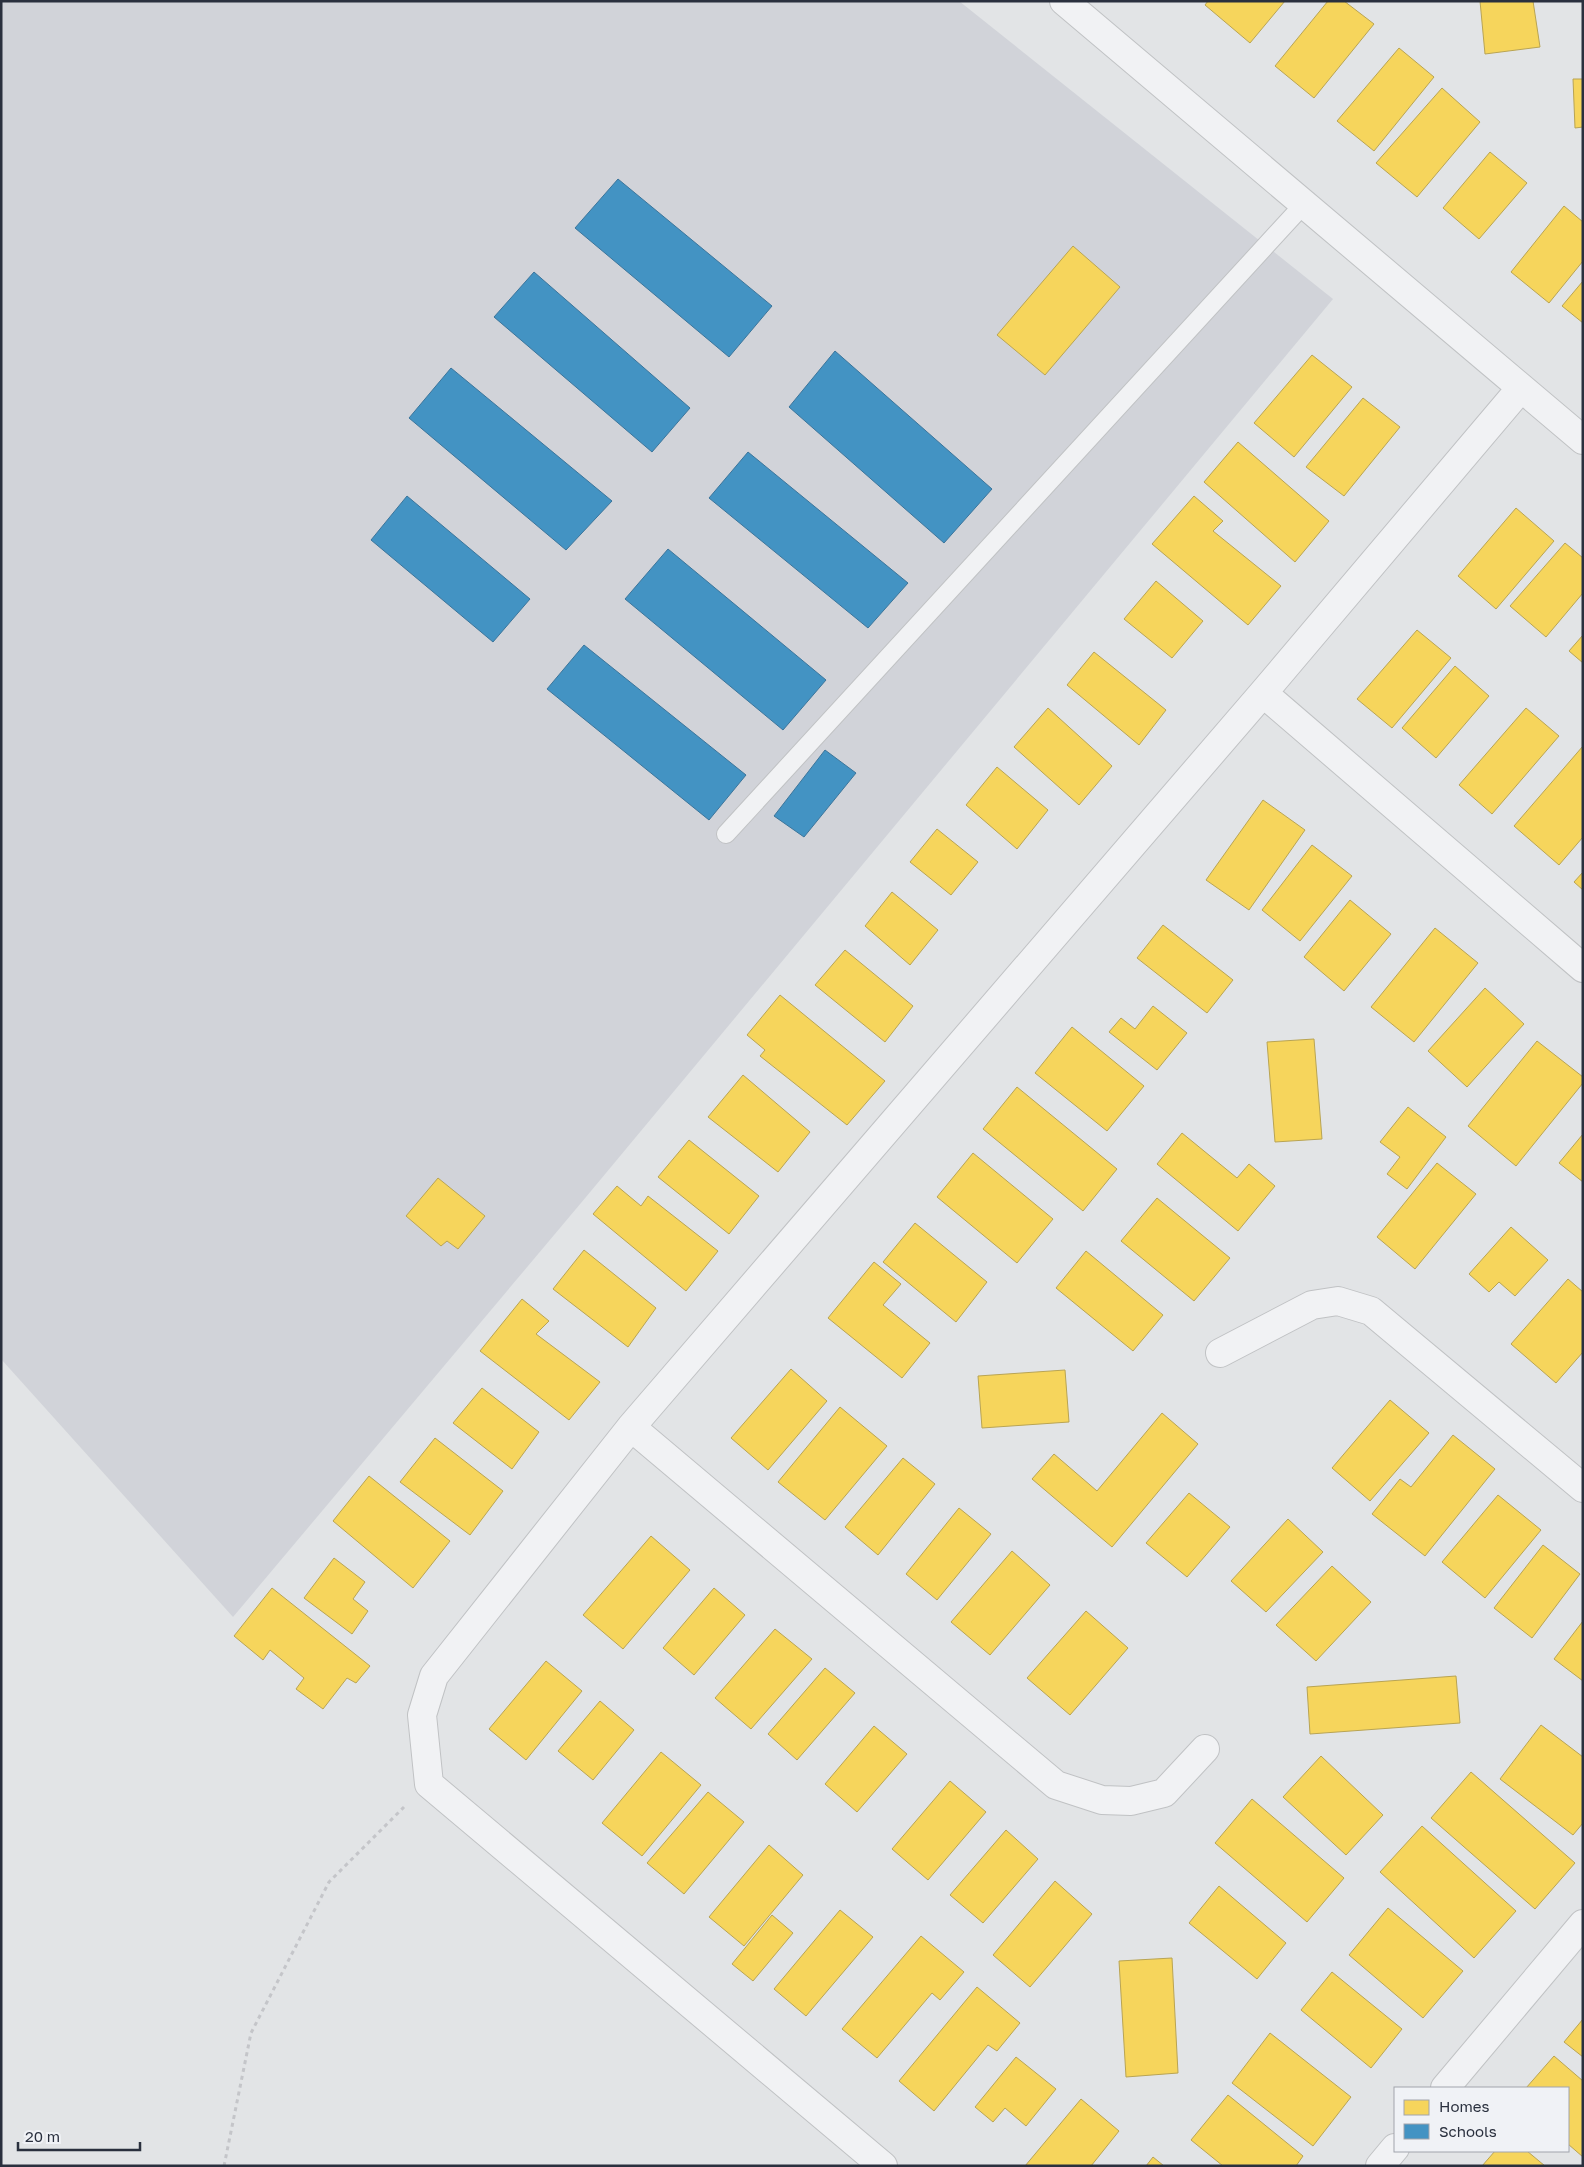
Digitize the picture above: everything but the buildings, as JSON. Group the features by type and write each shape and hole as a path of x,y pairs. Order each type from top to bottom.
{"street":[{"path":"1064,1 1583,440"},
{"path":"882,2166 429,1784 422,1715 434,1676 631,1427 1263,693 1521,388"},
{"path":"1263,693 1583,968"},
{"path":"1220,1353 1312,1305 1338,1301 1371,1311 1583,1488"},
{"path":"631,1427 1056,1785 1102,1800 1131,1800 1164,1793 1205,1749"},
{"path":"1446,2087 1583,1924"},
{"path":"1380,2166 1394,2149"}],"lane":[{"path":"726,834 1304,204"}],"path":[{"path":"224,2166 251,2033 329,1882 391,1818 429,1784"}],"shaded area":[{"path":"1,1 959,1 1333,299 586,1197 233,1617 1,1359"}]}
